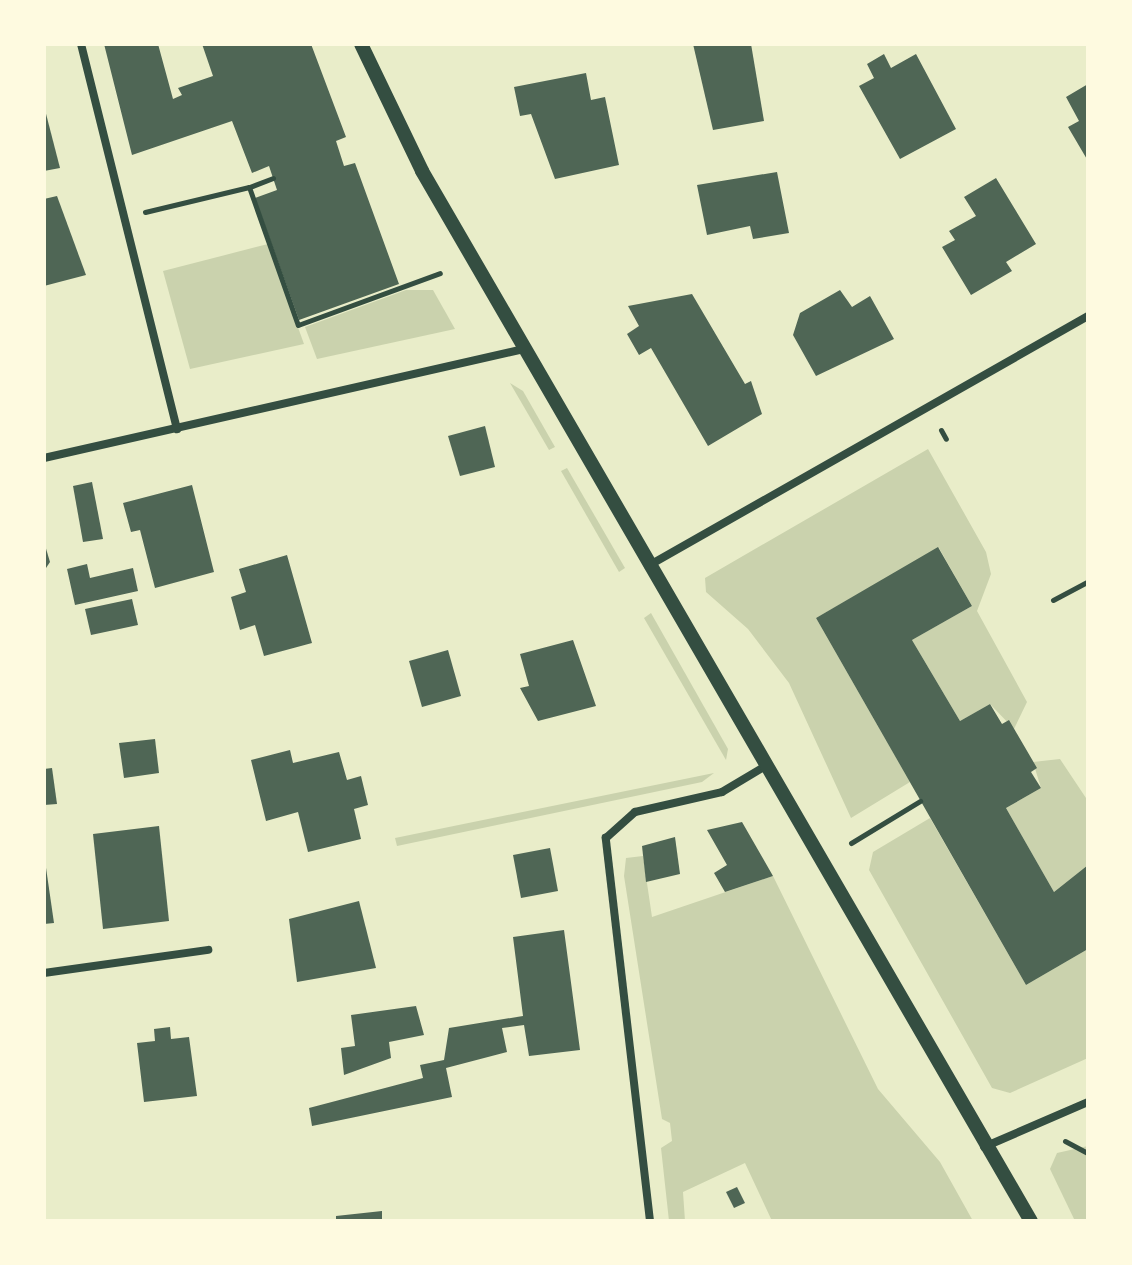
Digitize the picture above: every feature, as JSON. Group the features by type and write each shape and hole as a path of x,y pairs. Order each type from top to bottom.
{"street":[{"path":"81,44 177,429"},
{"path":"361,44 422,171 983,1147 1013,1198 1031,1221"},
{"path":"648,566 1088,316"},
{"path":"44,458 524,349"},
{"path":"650,1221 606,838 635,812 722,792 764,767"},
{"path":"44,973 208,950"},
{"path":"983,1147 1088,1102"},
{"path":"1013,1198 1021,1221"}],"path":[{"path":"124,217 249,187 273,178"},
{"path":"249,187 298,325 440,273"},
{"path":"941,430 946,439"},
{"path":"1053,600 1088,581"},
{"path":"851,843 920,801"},
{"path":"1065,1141 1088,1153"}],"green space":[{"path":"268,244 304,344 190,369 163,271"},
{"path":"406,290 433,290 455,329 317,359 305,327"},
{"path":"510,383 523,391 555,447 549,450"},
{"path":"928,449 986,552 991,574 977,611 1027,702 1014,729 990,704 960,721 912,640 972,606 939,548 816,618 910,782 851,818 789,683 748,629 706,592 705,578"},
{"path":"567,468 625,568 619,572 561,471"},
{"path":"651,613 728,749 726,760 644,618"},
{"path":"1060,759 1088,801 1088,865 1054,892 1006,808 1041,788 1033,762"},
{"path":"714,773 702,782 397,846 395,838"},
{"path":"930,818 1026,985 1088,949 1088,1058 1010,1093 992,1088 869,870 873,852"},
{"path":"643,856 652,917 773,876 878,1089 940,1162 973,1221 772,1221 745,1163 683,1192 685,1221 669,1221 661,1148 672,1141 670,1123 662,1119 624,876 626,858"},
{"path":"1088,1146 1088,1221 1075,1221 1050,1169 1057,1153"}],"building":[{"path":"104,44 158,44 173,99 182,95 178,88 213,76 202,44 311,44 346,137 336,141 344,166 355,163 399,284 299,320 255,198 277,190 269,166 252,173 232,121 132,155"},
{"path":"693,44 751,44 764,121 713,130"},
{"path":"884,54 891,68 916,54 956,129 900,159 859,86 874,78 867,64"},
{"path":"586,73 591,100 605,97 619,165 555,179 531,114 520,116 514,87"},
{"path":"1088,84 1088,161 1068,127 1079,121 1066,97"},
{"path":"44,106 60,168 44,171"},
{"path":"777,172 789,233 753,239 750,226 707,235 697,185"},
{"path":"996,178 1036,244 1006,262 1012,271 971,295 942,247 955,240 949,231 976,216 964,197"},
{"path":"57,196 86,275 44,286 44,199"},
{"path":"840,290 852,307 870,296 894,339 816,376 793,335 800,313"},
{"path":"692,294 745,384 751,381 762,414 708,446 651,348 639,355 627,334 639,326 628,306"},
{"path":"485,426 495,467 460,476 448,436"},
{"path":"92,482 103,539 83,542 73,486"},
{"path":"192,485 214,572 155,588 140,530 131,532 123,503"},
{"path":"44,542 50,562 44,571"},
{"path":"938,547 972,606 912,640 960,721 990,704 1002,724 1009,720 1037,768 1031,772 1041,788 1006,808 1054,892 1088,865 1088,949 1026,985 816,618"},
{"path":"287,555 312,643 264,656 255,625 240,630 231,597 246,592 239,569"},
{"path":"87,564 90,578 133,568 138,591 75,605 67,569"},
{"path":"132,599 138,625 91,635 85,609"},
{"path":"573,640 596,706 538,721 520,688 529,686 520,654"},
{"path":"448,650 461,696 422,707 409,661"},
{"path":"155,739 159,773 124,778 119,743"},
{"path":"290,750 293,763 339,752 347,780 361,776 368,805 354,809 361,839 308,852 298,812 266,821 251,760"},
{"path":"52,768 57,804 44,805 44,769"},
{"path":"742,822 773,876 725,892 714,873 727,865 707,830"},
{"path":"159,826 169,921 103,929 93,834"},
{"path":"675,837 680,874 646,882 642,846"},
{"path":"550,848 558,891 521,898 513,855"},
{"path":"44,854 54,923 44,924"},
{"path":"359,901 376,968 297,982 289,919"},
{"path":"564,930 580,1050 529,1056 524,1025 502,1028 507,1052 446,1068 452,1097 312,1126 309,1108 423,1078 420,1065 444,1060 449,1028 523,1016 513,937"},
{"path":"416,1006 424,1035 389,1042 391,1058 344,1075 341,1048 355,1046 351,1015"},
{"path":"170,1027 171,1039 189,1037 197,1096 144,1102 137,1043 155,1041 154,1029"},
{"path":"737,1187 745,1203 734,1208 726,1192"},
{"path":"382,1211 382,1221 336,1221 336,1216"}]}
